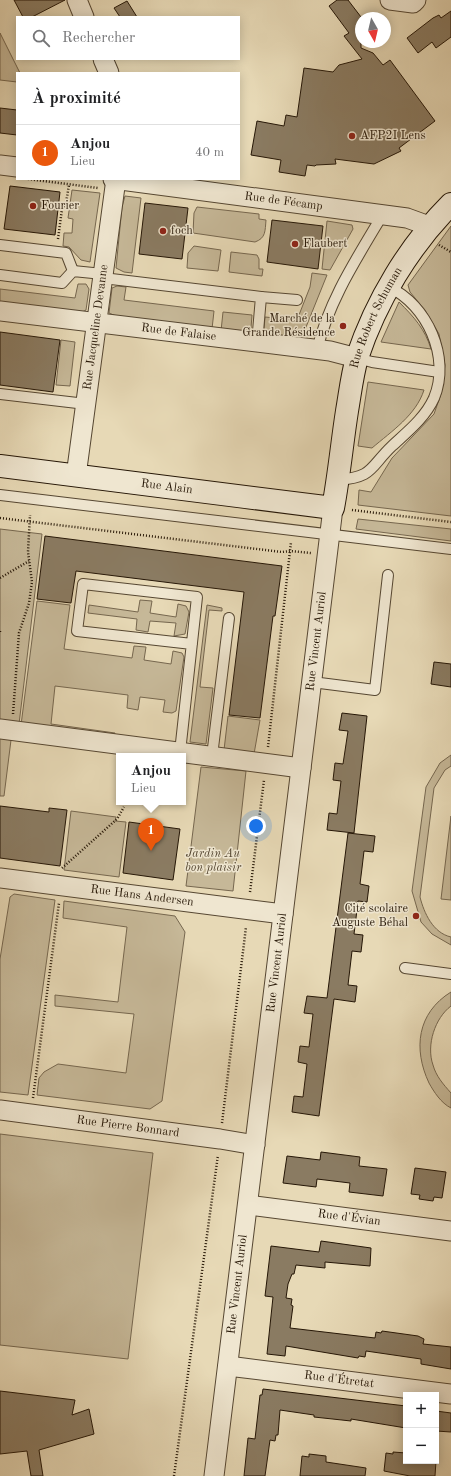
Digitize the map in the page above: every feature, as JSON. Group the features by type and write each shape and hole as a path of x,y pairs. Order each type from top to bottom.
{"street":[{"path":"77,0 84,16"},
{"path":"390,0 413,3 416,0"},
{"path":"103,60 109,72"},
{"path":"0,165 16,167"},
{"name":"Rue de Fécamp","path":"110,182 156,182 383,214 407,218 429,226"},
{"name":"Rue Jacqueline Devanne","path":"76,476 103,276 110,182"},
{"name":"Rue Robert Schuman","path":"341,451 357,358 389,287 429,226 451,204"},
{"name":"Rue de Falaise","path":"0,311 317,350 357,358"},
{"name":"Rue Vincent Auriol","path":"214,1476 341,451"},
{"name":"Rue Alain","path":"0,466 333,508"},
{"path":"6,729 301,768"},
{"name":"Rue Hans Andersen","path":"0,878 283,914"},
{"name":"Rue Pierre Bonnard","path":"0,1110 255,1145"},
{"name":"Rue d'Évian","path":"248,1205 451,1231"},
{"name":"Rue d'Étretat","path":"228,1366 451,1394"}],"lane":[{"path":"317,350 322,328 340,288 383,214"},
{"path":"0,245 66,253 73,271"},
{"path":"73,271 261,297 297,300"},
{"path":"0,275 62,284 73,271"},
{"path":"338,480 351,479 367,474 375,467 382,456 423,417 434,398 439,372 437,346 433,333 420,314 401,293 389,287"},
{"path":"257,343 261,297"},
{"path":"357,358 439,372"},
{"path":"0,394 86,404"},
{"path":"0,495 451,549"},
{"path":"312,682 375,690 388,575"},
{"path":"180,752 192,644 197,597 83,584 77,631 192,644"},
{"path":"212,756 230,618"},
{"path":"405,968 451,974"}],"path":[{"path":"32,180 69,185 110,182"},
{"path":"57,252 62,209 66,203 69,185"},
{"path":"333,508 451,522"},
{"path":"6,729 19,632 29,603 32,582 28,544 30,515"},
{"path":"0,518 282,552 290,551"},
{"path":"174,1476 220,1139 266,763 292,529"},
{"path":"0,578 29,561"},
{"path":"31,1114 62,868 117,819 124,807"}],"green space":[{"path":"0,33 20,72 16,72 16,82 0,80"},
{"path":"72,190 100,193 90,262 81,260 69,247 63,246 64,233 72,233 73,219 68,218"},
{"path":"125,196 141,198 132,273 124,272 116,268 122,207"},
{"path":"197,207 259,214 259,219 266,220 264,234 255,242 193,233 194,213"},
{"path":"327,221 352,225 353,229 330,270 322,269"},
{"path":"451,226 451,516 358,505 359,490 371,492 392,458 434,414 441,394 445,365 439,334 425,310 410,292 408,285"},
{"path":"194,246 221,250 218,271 187,268 188,253"},
{"path":"231,252 257,255 259,259 259,269 263,269 262,276 229,272"},
{"path":"312,273 327,275 304,332 303,341 268,335 264,329 265,317 297,320 310,287"},
{"path":"78,284 86,284 89,289 86,310 82,312 0,303 0,289 75,298"},
{"path":"117,286 126,287 124,300 214,311 212,329 116,316 109,313 112,288"},
{"path":"399,302 426,335 431,349 381,342"},
{"path":"223,312 252,315 251,328 246,334 221,331"},
{"path":"61,340 75,342 70,386 56,385"},
{"path":"368,382 424,390 420,399 409,415 372,448 358,446"},
{"path":"358,519 451,529 451,541 356,529"},
{"path":"0,529 42,534 19,724 0,721"},
{"path":"140,600 152,601 150,613 176,617 178,604 186,606 189,612 185,634 174,636 176,623 150,621 148,632 136,630 137,619 88,613 89,605 138,612"},
{"path":"37,601 70,605 64,649 132,658 134,646 146,647 144,660 171,664 173,651 182,653 184,657 176,711 172,713 163,712 165,700 140,697 138,710 127,708 128,695 55,686 51,724 115,733 114,737 21,725"},
{"path":"207,605 222,608 222,611 209,610 200,687 213,688 206,744 190,742"},
{"path":"228,716 260,720 254,754 224,750"},
{"path":"0,738 11,740 4,796 0,796"},
{"path":"451,755 451,766 445,770 434,788 420,897 430,922 439,931 451,937 451,945 432,934 421,922 412,891 426,787 440,763"},
{"name":"Jardin Au bon plaisir","path":"201,767 246,771 233,891 186,886"},
{"path":"71,811 116,817 115,821 126,822 119,877 64,870"},
{"path":"451,816 451,900 441,899"},
{"path":"14,894 55,900 28,1095 0,1092 0,959 10,897"},
{"path":"64,901 175,916 185,932 162,1101 150,1109 37,1095 39,1078 44,1072 58,1064 126,1073 134,1014 55,1006 55,995 118,1002 127,927 63,918"},
{"path":"451,992 451,1006 440,1017 433,1032 431,1041 431,1057 436,1073 451,1093 451,1108 441,1100 429,1083 424,1070 420,1045 421,1033 431,1010"},
{"path":"0,1134 153,1153 128,1359 0,1345"}],"building":[{"path":"14,0 65,0 34,16 22,16"},
{"path":"337,0 348,0 357,12 355,12 355,48 361,48 373,53 383,65 390,60 435,121 399,148 401,151 374,164 335,159 336,164 315,166 307,165 305,176 279,172 281,160 251,155 257,121 284,126 286,115 297,117 304,68 333,72 339,65 362,59 344,36 349,33 329,6"},
{"path":"127,1 136,16 119,16 114,8"},
{"path":"451,11 451,37 436,48 432,42 418,53 407,38 433,18 439,15 441,18"},
{"path":"0,108 16,110 16,135 0,133"},
{"name":"Fourier","path":"10,186 60,192 55,235 4,229"},
{"name":"foch","path":"145,203 188,208 182,259 139,254"},
{"name":"Flaubert","path":"272,220 323,226 318,269 267,262"},
{"path":"0,332 60,340 53,392 0,385"},
{"path":"45,536 282,566 275,616 273,616 260,718 229,715 244,592 76,571 71,603 37,599"},
{"path":"434,662 451,664 451,687 431,684"},
{"path":"342,713 367,716 354,833 327,830 329,813 337,814 341,781 333,780 335,763 343,764 348,731 339,730"},
{"path":"0,806 49,812 49,808 67,810 60,866 0,858"},
{"path":"129,822 180,829 173,880 123,873"},
{"path":"348,833 375,836 373,852 364,851 360,884 369,886 367,902 358,901 354,934 363,935 361,952 352,951 348,985 357,986 355,1002 334,999 319,1116 292,1112 294,1096 303,1097 307,1064 298,1062 300,1046 309,1047 313,1014 304,1013 307,996 327,998"},
{"path":"321,1152 360,1157 359,1166 387,1169 383,1196 349,1192 350,1183 317,1179 316,1187 283,1183 287,1156 320,1160"},
{"path":"415,1168 446,1172 442,1198 434,1197 433,1201 419,1199 420,1195 411,1194"},
{"path":"321,1241 371,1248 370,1266 325,1262 325,1268 296,1265 294,1274 292,1274 288,1284 286,1298 292,1299 291,1305 293,1306 290,1328 375,1338 376,1332 381,1333 382,1331 418,1336 424,1339 423,1344 451,1347 451,1369 421,1364 421,1359 366,1351 365,1357 359,1356 358,1358 286,1346 285,1356 267,1354 273,1297 265,1296 271,1246 319,1252"},
{"path":"263,1389 403,1406 403,1428 351,1419 351,1421 314,1417 314,1415 280,1410 278,1435 276,1435 275,1441 270,1440 265,1476 244,1476 248,1438 255,1439 260,1395 262,1395"},
{"path":"0,1391 75,1400 72,1415 89,1409 94,1434 39,1450 43,1476 31,1476 27,1451 0,1454"},
{"path":"439,1411 451,1413 451,1432 439,1431"},
{"path":"393,1452 403,1453 403,1464 436,1464 435,1476 410,1476 384,1471 386,1453 393,1454"},
{"path":"309,1454 326,1456 326,1462 366,1468 365,1476 300,1476 302,1456 309,1457"}],"place":[{"name":"AFP2I Lens","path":"352,136"},
{"name":"Fourier","path":"33,206"},
{"name":"foch","path":"163,231"},
{"name":"Flaubert","path":"295,244"},
{"name":"Marché de la Grande Résidence","path":"343,326"},
{"name":"Anjou","path":"151,851"},
{"name":"Cité scolaire Auguste Béhal","path":"416,916"}]}
